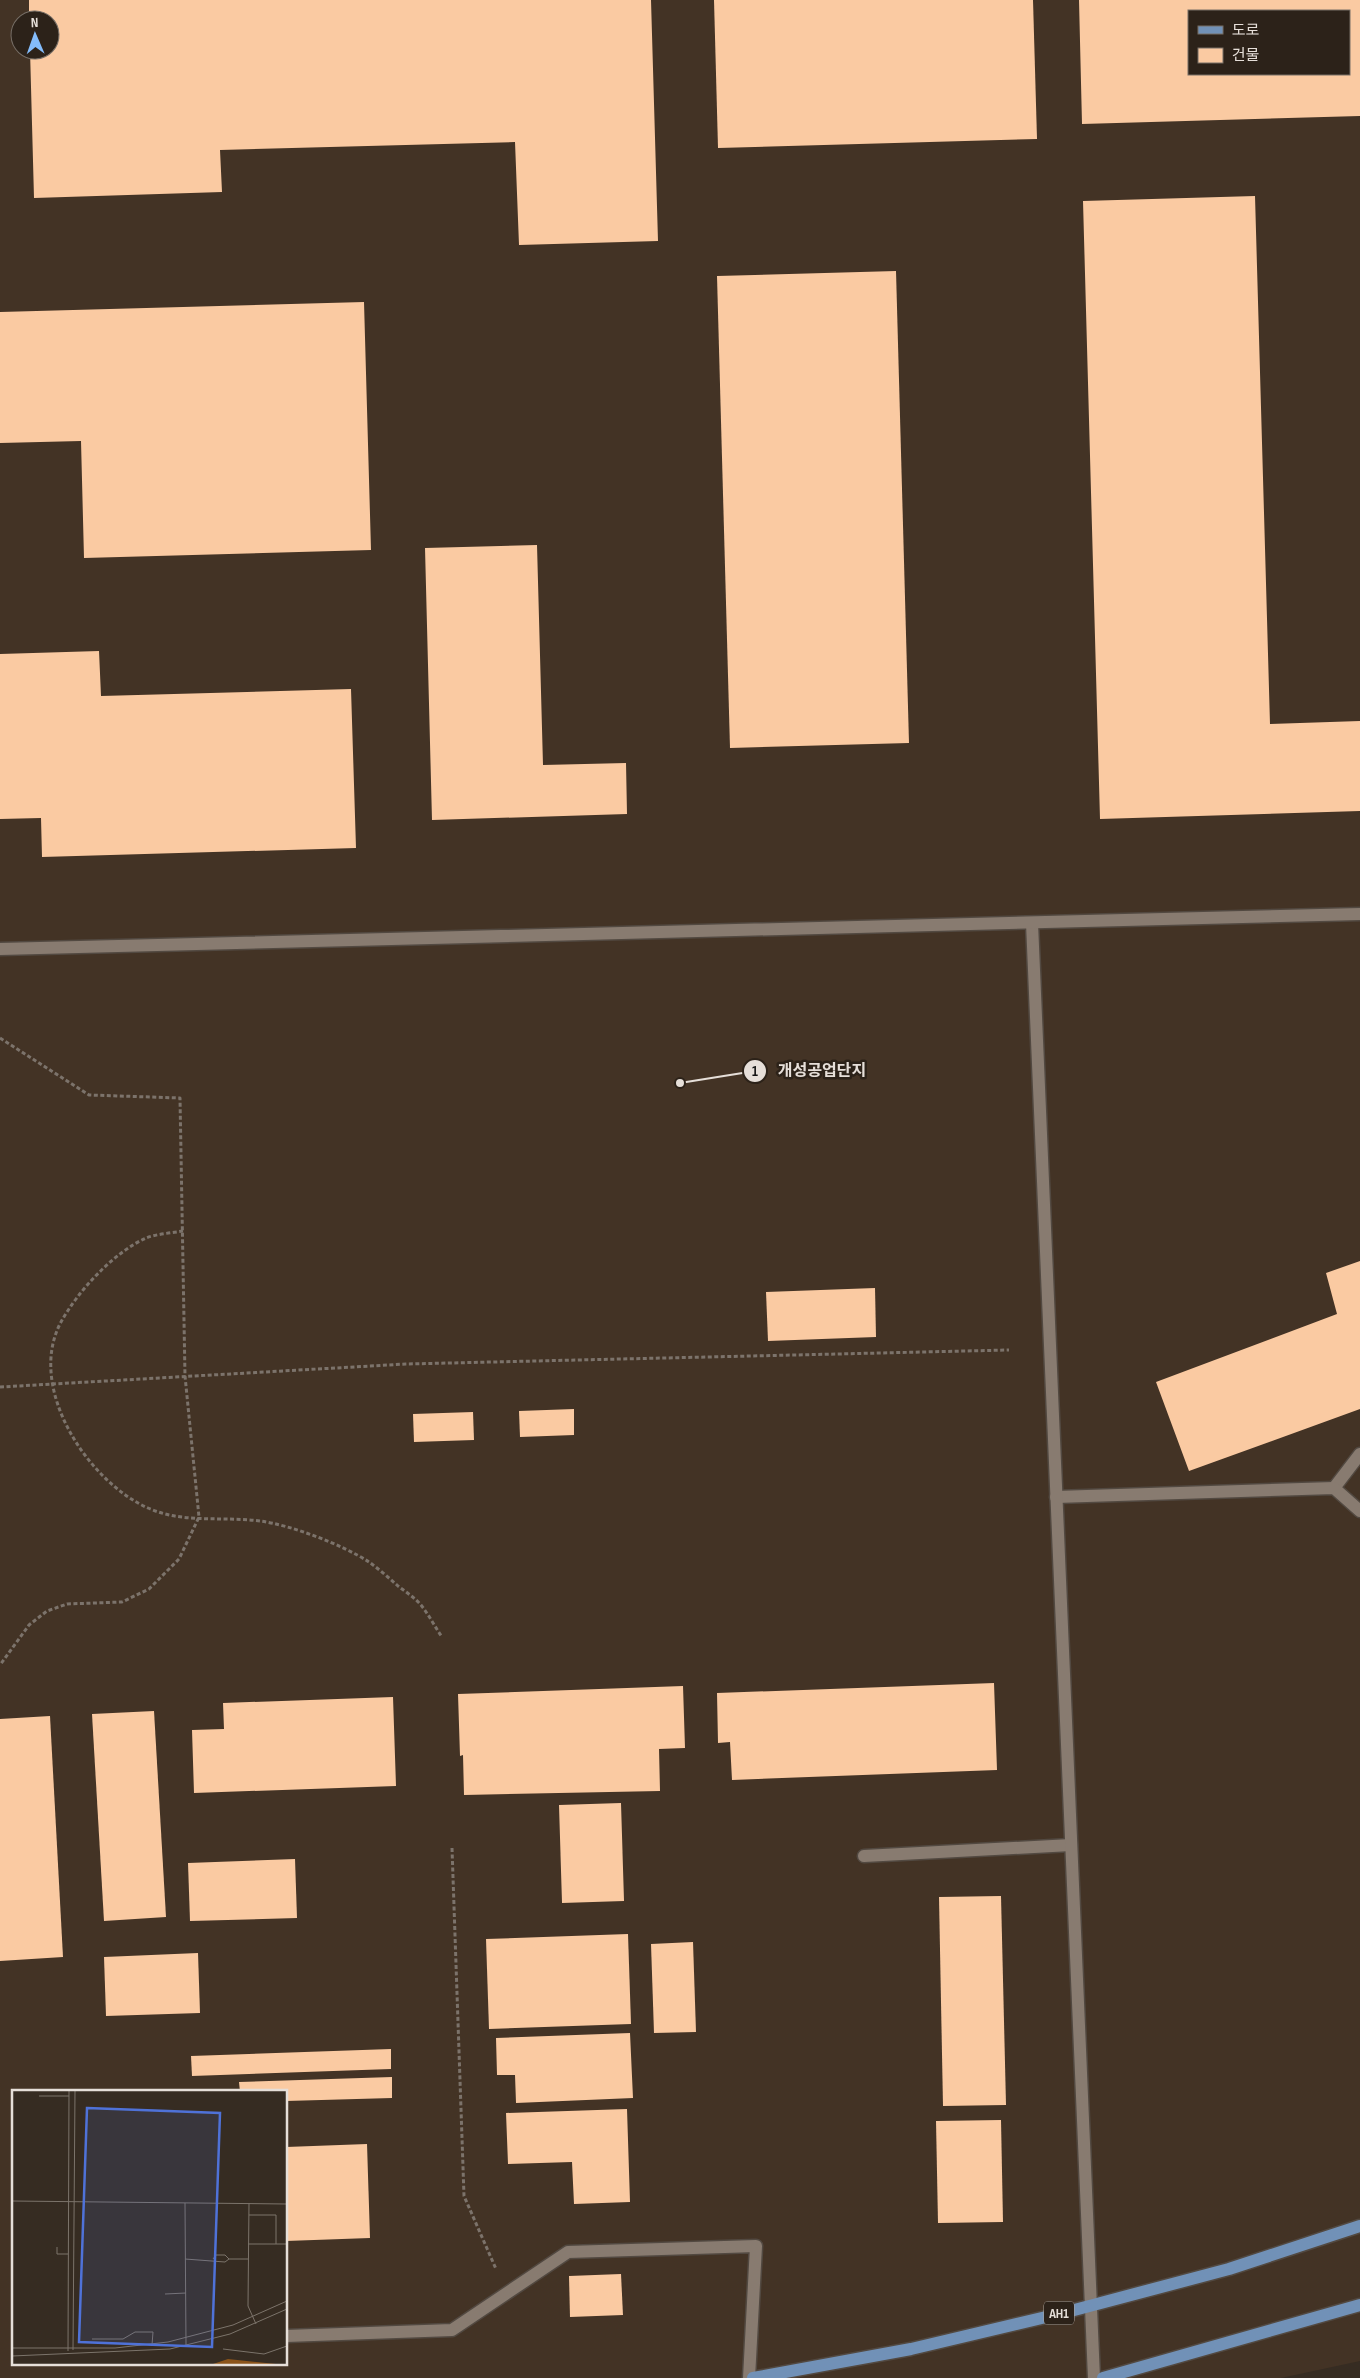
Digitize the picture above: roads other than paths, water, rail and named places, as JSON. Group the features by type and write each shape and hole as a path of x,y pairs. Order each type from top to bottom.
{"main road":[{"name":"AH1","path":"753,2378 911,2349 1090,2305 1229,2269 1360,2226"},
{"path":"1103,2378 1360,2305"}],"street":[{"path":"0,949 1360,914"},
{"path":"1032,923 1094,2378"},
{"path":"1334,1488 1360,1454"},
{"path":"1056,1497 1334,1488 1360,1511"},
{"path":"864,1856 1071,1845"},
{"path":"288,2336 452,2330 568,2252 756,2246 749,2378"}],"place":[{"name":"개성공업단지","path":"680,1083"}]}
